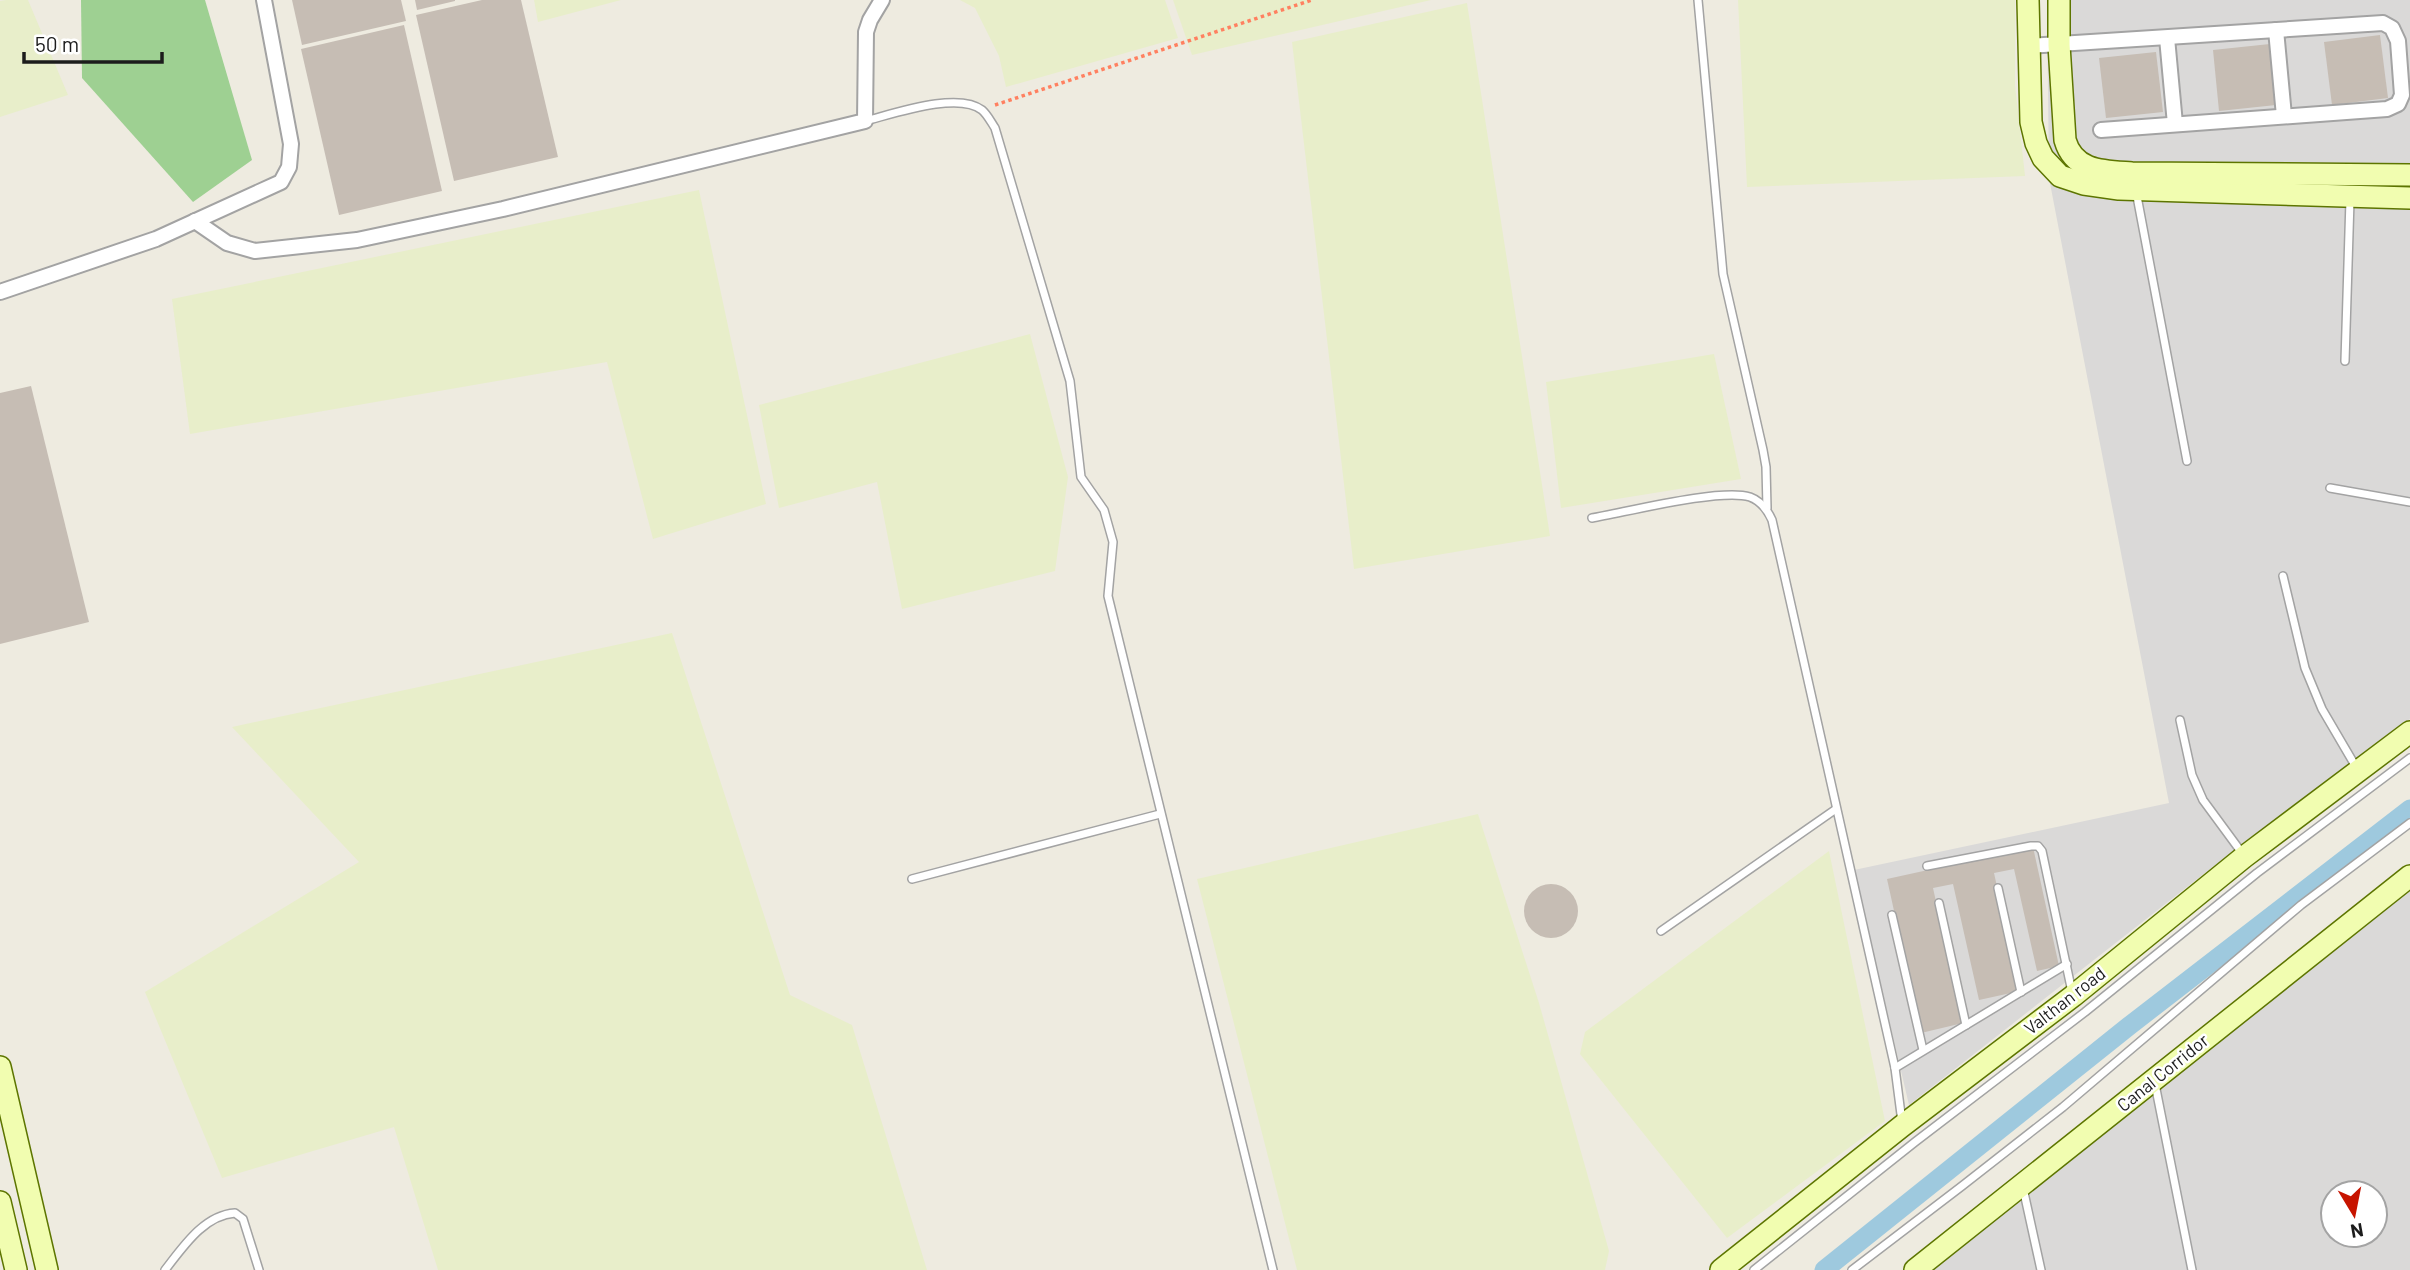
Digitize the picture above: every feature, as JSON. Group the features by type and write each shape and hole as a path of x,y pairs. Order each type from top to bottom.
{"main road":[{"path":"2028,0 2031,122 2043,158 2060,176 2084,184 2119,189 2134,181 2410,175"},
{"path":"2059,0 2065,140 2069,153 2075,160 2134,181 2410,198"},
{"name":"Valthan road","path":"1721,1270 1902,1126 2073,996 2244,857 2410,732"},
{"name":"Canal Corridor","path":"1915,1270 2410,876"},
{"path":"0,1067 47,1270"},
{"path":"0,1202 16,1270"}],"street":[{"path":"0,292 156,239 281,182 289,167 291,144 264,0"},
{"path":"195,221 227,243 255,251 357,240 503,209 865,121 866,32 882,0"},
{"path":"2028,46 2384,23 2392,28 2398,41 2402,95 2398,104 2387,109 2101,130"},
{"path":"2276,30 2284,116"},
{"path":"2167,38 2175,124"}],"lane":[{"path":"1698,0 1723,274 1763,450 1767,508 1772,520 1895,1068 1902,1126"},
{"path":"865,121 930,105 962,102 982,110 995,128 1070,381 1081,477 1104,510 1113,542 1108,596 1273,1270"},
{"path":"2134,181 2187,461"},
{"path":"2345,361 2350,196"},
{"path":"2330,488 2410,502"},
{"path":"1592,518 1695,499 1736,495 1752,498 1767,508"},
{"path":"2283,576 2305,667 2322,709 2358,771"},
{"path":"2180,720 2192,775 2203,800 2244,857"},
{"path":"1754,1270 2085,1012 2257,873 2410,758"},
{"path":"1661,931 1836,809"},
{"path":"912,879 1160,814"},
{"path":"1852,1270 2053,1115 2301,905 2410,823"},
{"path":"1927,866 2038,846 2042,851 2073,996"},
{"path":"1998,888 2021,992"},
{"path":"1939,903 1965,1025"},
{"path":"1892,915 1923,1051"},
{"path":"1895,1068 2067,964"},
{"path":"2154,1080 2192,1270"},
{"path":"2023,1185 2040,1270"},
{"path":"165,1270 210,1220 235,1213 243,1219 259,1270"}],"path":[{"path":"982,110 1312,0"}],"shaded area":[{"path":"2047,0 2410,0 2410,719 2210,869 1909,1105 1854,870 2169,803 2049,178"},
{"path":"2410,891 2410,1270 1931,1270"}],"green space":[{"path":"28,0 68,95 0,117 0,1"},
{"path":"81,0 205,0 252,160 193,202 82,78"},
{"path":"534,0 621,0 538,22"},
{"path":"960,0 1165,0 1178,38 1006,87 999,56 975,8"},
{"path":"1173,0 1431,0 1192,55"},
{"path":"1738,0 2015,0 2015,86 2025,176 1747,187"},
{"path":"1467,3 1550,536 1354,569 1292,42"},
{"path":"699,190 766,504 653,539 607,362 190,434 172,299"},
{"path":"1030,334 1068,477 1055,571 902,609 877,482 779,508 759,405"},
{"path":"1714,354 1741,479 1561,508 1546,382"},
{"path":"672,633 790,995 852,1025 927,1270 438,1270 394,1127 222,1178 145,992 359,862 232,727"},
{"path":"1478,814 1539,1003 1609,1251 1605,1270 1297,1270 1197,879"},
{"path":"1829,851 1885,1121 1727,1238 1580,1054 1585,1032"}],"building":[{"path":"292,0 401,0 406,21 302,45"},
{"path":"415,0 455,0 455,1 417,10"},
{"path":"482,0 521,0 558,157 454,181 416,15"},
{"path":"404,25 442,191 339,215 301,49"},
{"path":"2380,35 2388,98 2332,105 2324,42"},
{"path":"2270,44 2276,105 2219,111 2213,50"},
{"path":"2156,52 2163,112 2106,118 2099,58"},
{"path":"31,386 89,622 0,644 0,393"},
{"path":"2033,847 2059,966 2037,971 2014,869 1994,873 2020,991 1979,1000 1953,884 1933,888 1963,1023 1921,1033 1887,879"},
{"path":"1551,884 1570,892 1578,911 1570,930 1551,938 1532,930 1524,911 1532,892"}],"waterway":[{"path":"1824,1270 2129,1026 2410,809"}]}
